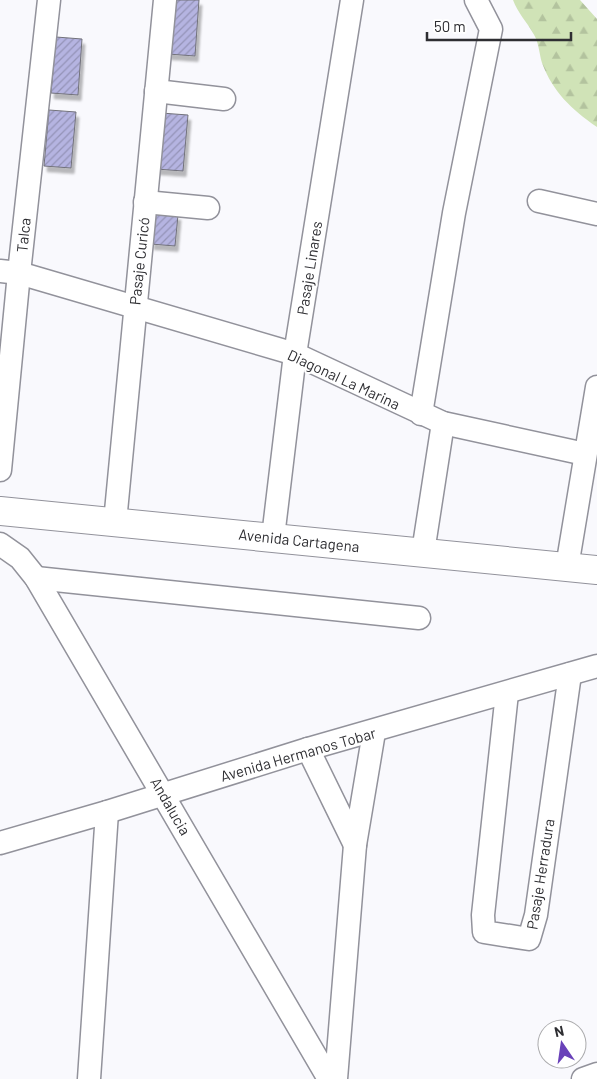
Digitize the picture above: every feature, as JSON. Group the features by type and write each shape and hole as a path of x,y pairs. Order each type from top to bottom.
{"main road":[{"name":"Avenida Cartagena","path":"0,511 597,570"}],"street":[{"name":"Talca","path":"0,470 9,272 49,0"},
{"name":"Pasaje Curicó","path":"115,522 165,0"},
{"name":"Pasaje Linares","path":"273,537 295,354 352,0"},
{"path":"421,414 454,213 491,28 476,0"},
{"path":"156,91 224,99"},
{"path":"539,201 597,214"},
{"path":"145,202 208,208"},
{"name":"Diagonal La Marina","path":"9,272 135,306 295,354 443,423 585,454"},
{"path":"567,567 597,387"},
{"path":"424,552 443,423"},
{"name":"Andalucia","path":"0,544 20,558 36,578 329,1079"},
{"path":"36,578 419,618"},
{"name":"Avenida Hermanos Tobar","path":"0,843 108,812 308,749 374,732 597,666"},
{"name":"Pasaje Herradura","path":"506,694 483,915 484,932 529,939 536,915 570,674"},
{"path":"336,1079 355,845 374,732"},
{"path":"308,749 355,845"},
{"path":"89,1079 108,812"},
{"path":"583,1079 597,1074"}],"green space":[{"path":"513,0 580,0 597,19 597,127 571,106 557,91 542,63 535,36"}],"building":[{"path":"172,0 199,0 195,56 168,54"},
{"path":"56,37 82,39 78,95 51,93"},
{"path":"49,110 76,112 71,168 44,166"},
{"path":"161,113 188,115 183,171 156,169"},
{"path":"154,213 178,215 175,246 151,244"}]}
